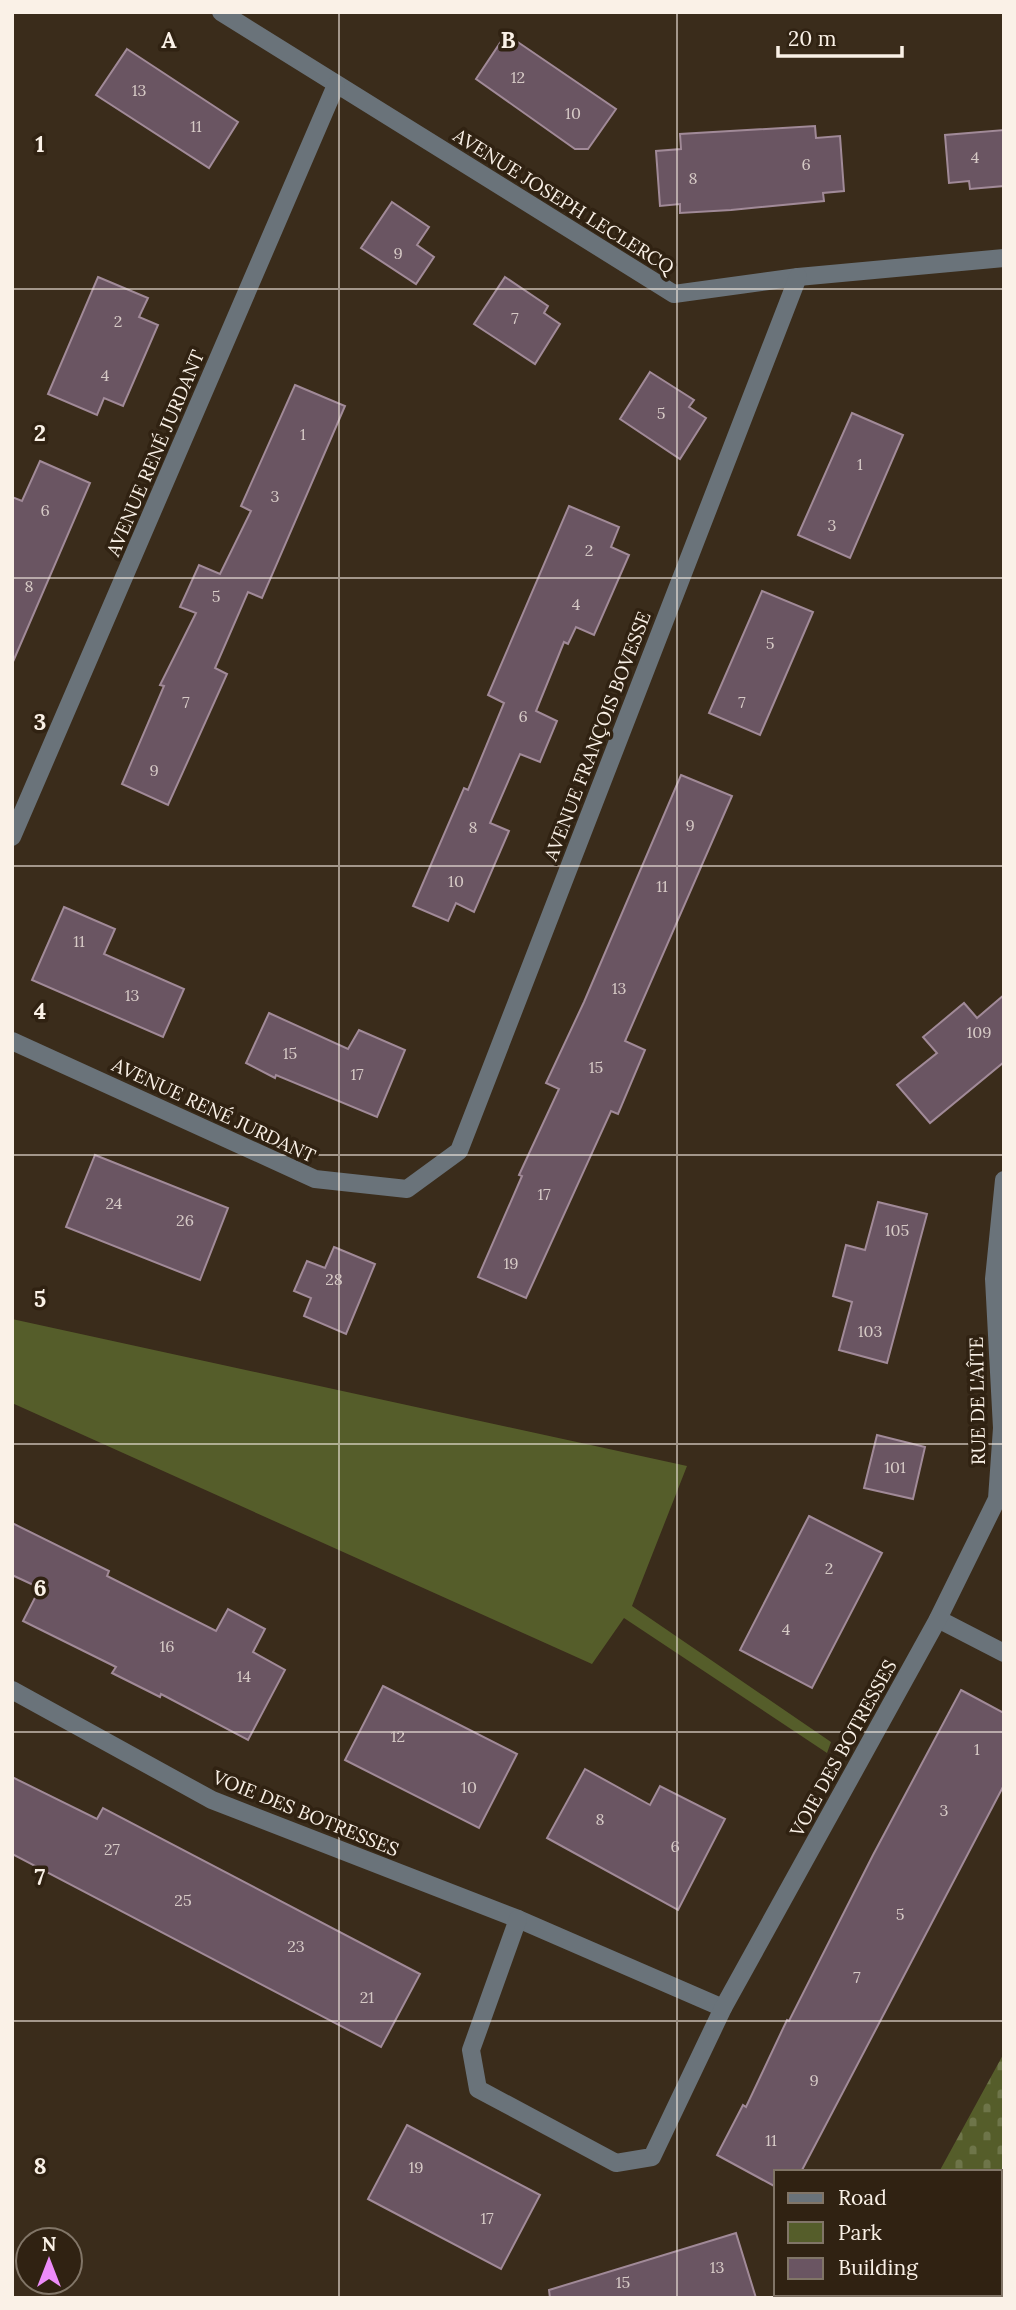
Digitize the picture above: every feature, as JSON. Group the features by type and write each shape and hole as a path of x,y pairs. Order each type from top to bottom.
{"street":[{"name":"AVENUE JOSEPH LECLERCQ","path":"221,12 674,294 798,276 1004,258"},
{"name":"AVENUE RENÉ JURDANT","path":"12,837 335,85"},
{"name":"AVENUE FRANÇOIS BOVESSE","path":"407,1189 459,1151 798,276"},
{"name":"AVENUE RENÉ JURDANT","path":"12,1041 315,1179 407,1189"},
{"name":"RUE DE L'AÎTE","path":"938,1619 997,1499 1002,1428 994,1279 1004,1180"},
{"path":"938,1619 1004,1653"},
{"name":"VOIE DES BOTRESSES","path":"518,1919 471,2050 478,2089 617,2163 652,2157 723,2008 938,1619"},
{"name":"VOIE DES BOTRESSES","path":"12,1690 212,1800 518,1919 723,2008"}],"green space":[{"path":"12,1319 687,1466 632,1606 831,1742 827,1753 624,1618 592,1664 12,1403"},
{"path":"1004,2053 1004,2298 871,2298 1002,2296 1002,2170 940,2170"}],"building":[{"path":"506,34 616,109 588,149 575,149 476,79"},
{"path":"127,49 238,122 209,168 96,95"},
{"path":"815,126 816,138 840,136 844,191 823,193 824,201 731,210 680,213 680,204 660,206 656,151 681,149 680,134"},
{"path":"1004,130 1004,186 970,189 969,181 949,183 945,135"},
{"path":"392,202 429,227 417,245 434,257 416,284 361,248"},
{"path":"98,277 148,298 139,317 158,325 123,406 104,398 97,415 48,394"},
{"path":"505,277 548,306 544,313 560,324 535,364 474,324"},
{"path":"650,372 694,400 689,407 706,418 680,459 620,419"},
{"path":"295,385 345,406 262,598 248,592 215,668 227,674 168,805 122,784 164,686 160,685 196,613 180,607 199,565 220,574 251,511 241,506"},
{"path":"852,413 903,435 850,558 798,535"},
{"path":"40,461 90,483 12,664 12,497 22,501"},
{"path":"569,506 619,527 611,547 629,555 594,635 576,627 568,644 564,642 536,711 557,721 540,762 520,754 490,823 509,831 474,912 456,903 448,921 413,906 464,788 468,790 504,703 488,695"},
{"path":"762,591 813,612 760,735 709,713"},
{"path":"681,775 732,796 625,1041 645,1050 618,1114 611,1111 526,1298 478,1277 522,1176 519,1175 559,1089 546,1083 584,1002"},
{"path":"64,907 115,929 104,954 184,989 163,1037 32,980"},
{"path":"1004,995 1004,1062 930,1123 897,1085 937,1053 923,1037 964,1003 977,1018"},
{"path":"269,1013 348,1049 359,1030 405,1050 377,1117 276,1075 275,1078 246,1063"},
{"path":"95,1155 228,1208 200,1280 66,1227"},
{"path":"878,1202 927,1214 887,1363 839,1350 852,1302 833,1296 846,1245 865,1250"},
{"path":"334,1247 375,1264 346,1334 304,1316 311,1298 294,1291 307,1261 325,1268"},
{"path":"877,1435 925,1447 913,1499 864,1488"},
{"path":"809,1516 882,1553 812,1688 740,1650"},
{"path":"12,1523 109,1571 107,1576 216,1631 228,1609 265,1629 253,1652 285,1670 248,1740 161,1694 160,1697 112,1673 116,1667 23,1621 40,1588 12,1575"},
{"path":"383,1686 517,1754 479,1828 345,1760"},
{"path":"961,1690 1004,1713 1004,1785 802,2170 774,2170 774,2186 717,2155 743,2105 746,2107 787,2020 789,2021"},
{"path":"585,1769 650,1805 660,1786 725,1819 678,1910 547,1838"},
{"path":"12,1777 97,1819 103,1808 420,1974 381,2047 12,1854"},
{"path":"407,2125 540,2195 501,2269 368,2199"},
{"path":"736,2233 756,2298 550,2298 549,2290"}]}
